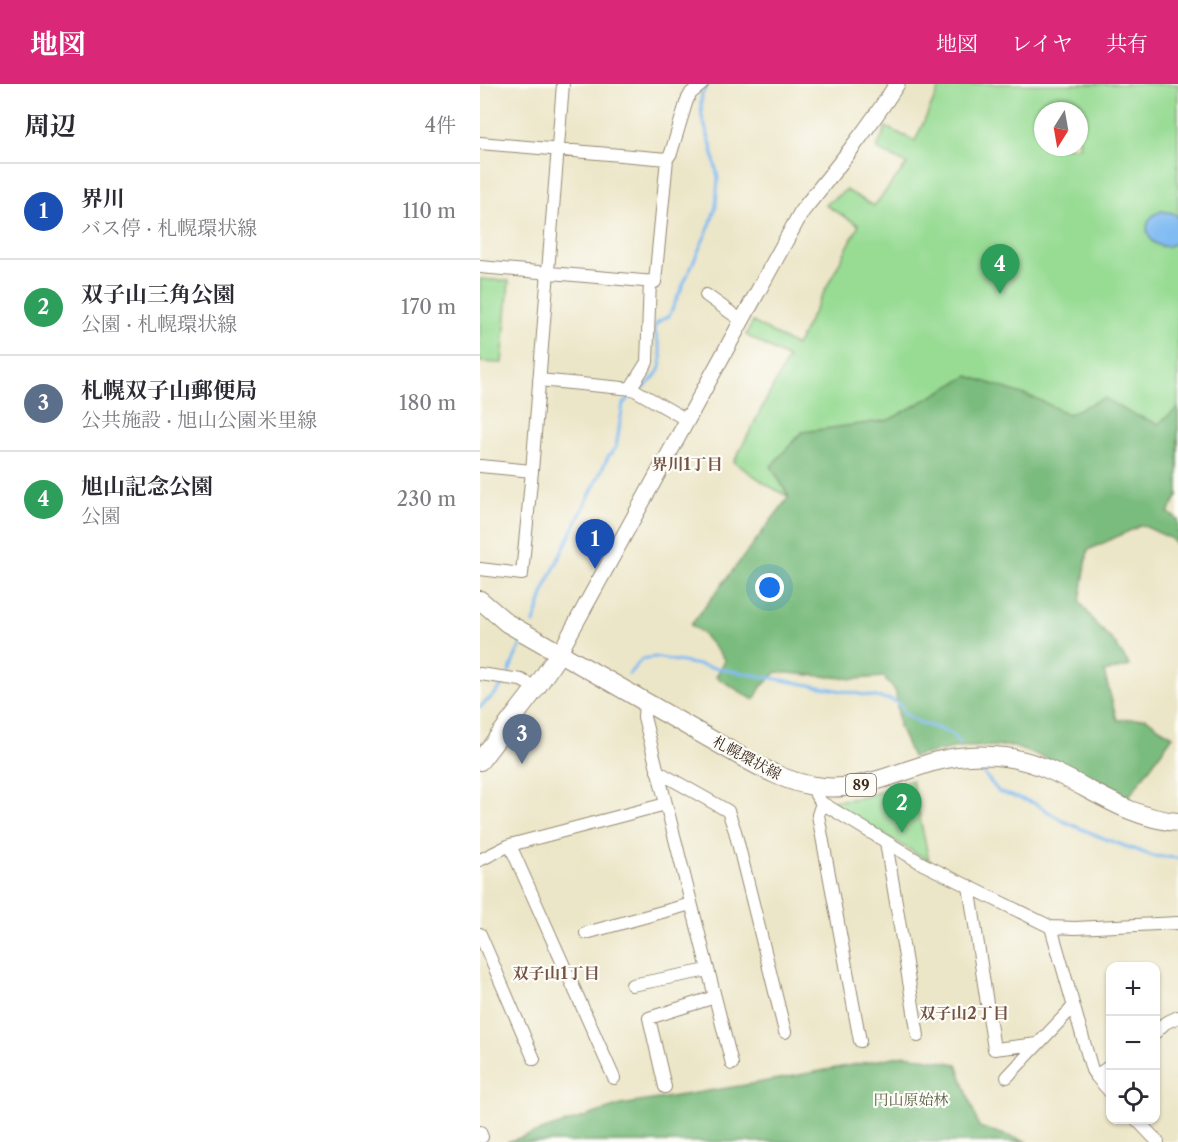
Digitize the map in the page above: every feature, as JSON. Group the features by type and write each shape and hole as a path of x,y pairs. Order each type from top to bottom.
{"main road":[{"name":"札幌環状線","path":"480,600 507,623 785,779 814,786 856,786 879,781 933,762 978,756 1005,757 1032,763 1056,772 1119,806 1142,815 1178,822"},
{"path":"480,761 536,688 560,652"}],"street":[{"path":"480,569 522,574 563,84"},
{"path":"480,267 655,282 667,159 671,153 687,100 691,93 702,84"},
{"path":"560,652 802,211 848,154 897,84"},
{"path":"480,143 667,159"},
{"path":"630,389 647,362 650,281"},
{"path":"706,295 741,320"},
{"path":"540,380 633,389 687,420"},
{"path":"480,466 532,471"},
{"path":"480,674 521,680 536,688"},
{"path":"645,701 644,717 732,1064"},
{"path":"657,771 728,811 785,1032"},
{"path":"814,786 816,795 822,803 886,842 923,864 1051,927 1178,923"},
{"path":"822,803 819,815 860,1041"},
{"path":"480,860 510,845 666,804"},
{"path":"886,842 918,1036"},
{"path":"510,845 614,1078"},
{"path":"969,886 994,1049 1038,1044"},
{"path":"586,933 691,904"},
{"path":"1051,927 1092,1070 1106,1087"},
{"path":"480,934 534,1059"},
{"path":"632,985 708,970"},
{"path":"665,1087 649,1018 715,997"},
{"path":"1007,1077 1073,1007"},
{"path":"1160,1028 1178,1017"},
{"path":"1096,1076 1106,1069"},
{"path":"1142,1124 1158,1142"}],"green space":[{"path":"941,84 1178,84 1178,467 789,497 734,462 788,358 746,335 753,322 796,346 859,225 825,205 846,190 874,206 907,164 877,149 886,127 915,141"},
{"path":"480,279 509,281 502,363 480,362"},
{"path":"968,376 1037,399 1068,414 1104,398 1128,412 1158,424 1178,408 1178,496 1168,512 1178,520 1178,546 1170,538 1142,525 1088,550 1080,602 1096,624 1114,642 1130,666 1104,672 1117,720 1146,718 1173,736 1126,800 1054,761 1011,746 959,747 912,757 899,726 896,692 884,677 854,679 777,672 761,687 754,700 716,677 725,660 701,632 691,625 789,497 771,466 802,432 889,420"},
{"path":"912,780 929,861 833,805 834,801 865,797"},
{"name":"円山原始林","path":"905,1055 957,1064 979,1127 1028,1142 507,1142 621,1105 752,1084"}],"water":[{"path":"1162,211 1173,213 1178,217 1178,241 1169,246 1154,243 1147,230 1148,222"}],"waterway":[{"path":"643,388 654,378 660,368 661,356 655,331 656,326 660,320 669,316 710,225 716,206 718,178 702,117 701,103 702,94 708,84"},
{"path":"534,623 546,585 608,457 616,447 623,404 632,395"},
{"path":"509,672 521,645"},
{"path":"629,674 642,659 655,657 892,700 900,705 905,714 921,723 951,733 960,744"},
{"path":"480,707 505,682"},
{"path":"980,769 999,792 1034,803 1065,822 1153,856 1178,858"}],"place":[{"name":"旭山記念公園","path":"1000,294"},
{"name":"界川","path":"595,569"},
{"name":"札幌双子山郵便局","path":"522,764"},
{"name":"双子山三角公園","path":"902,833"}],"district":[{"name":"界川1丁目","path":"687,464"},
{"name":"双子山1丁目","path":"556,973"},
{"name":"双子山2丁目","path":"964,1013"}]}
